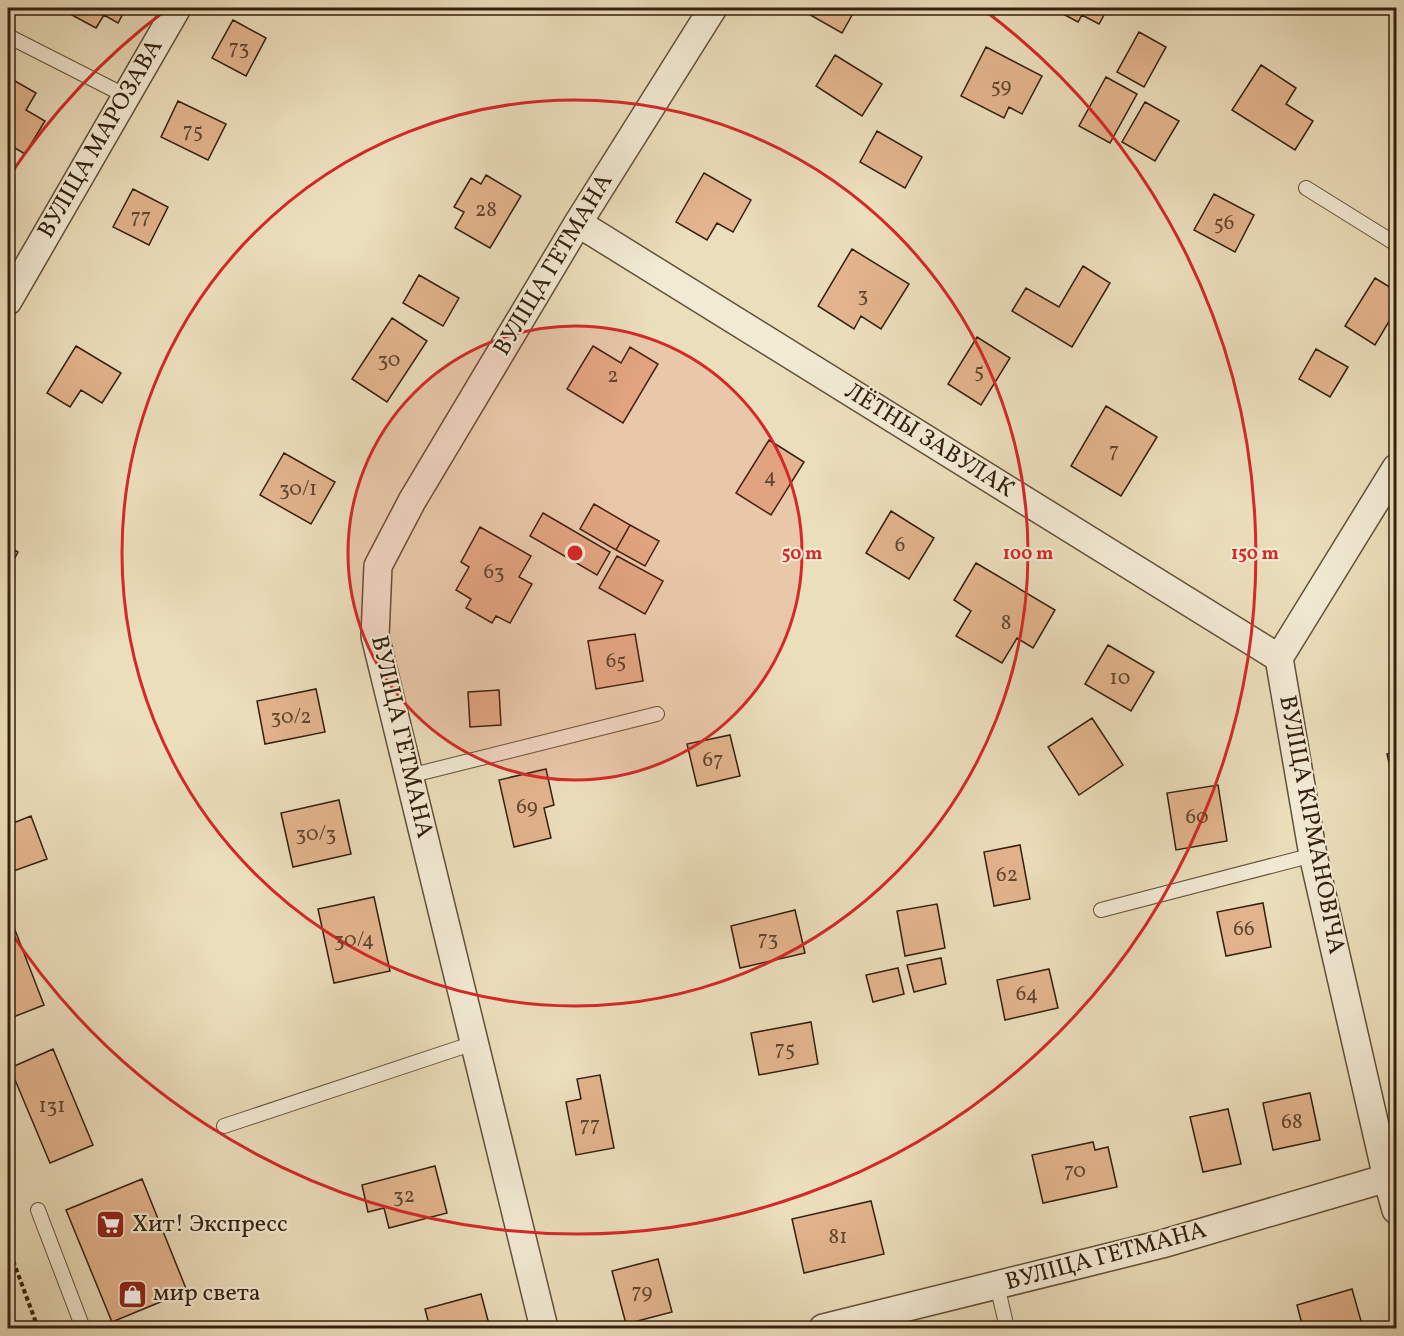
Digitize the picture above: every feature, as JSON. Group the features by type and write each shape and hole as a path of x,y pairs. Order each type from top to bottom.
{"street":[{"name":"ВУЛІЦА МАРОЗАВА","path":"8,301 177,8"},
{"name":"ВУЛІЦА ГЕТМАНА","path":"544,1329 375,636 378,566 412,501 578,223 713,8"},
{"name":"ЛЁТНЫ ЗАВУЛАК","path":"578,223 1279,658"},
{"path":"1279,658 1396,468"},
{"name":"ВУЛІЦА КІРМАНОВІЧА","path":"1279,658 1313,855 1396,1210"},
{"name":"ВУЛІЦА ГЕТМАНА","path":"823,1329 1162,1244 1387,1178"}],"lane":[{"path":"8,36 126,96"},
{"path":"1306,188 1396,244"},
{"path":"409,776 657,714"},
{"path":"1101,910 1313,855"},
{"path":"224,1126 474,1043"},
{"path":"38,1210 83,1329"},
{"path":"997,1285 1007,1329"}],"path":[{"path":"8,1247 38,1329"}],"building":[{"path":"59,8 126,8 118,23 104,15 96,28"},
{"path":"798,8 856,8 842,33"},
{"path":"1052,8 1108,8 1099,24 1082,15 1078,22"},
{"path":"233,20 266,38 246,76 212,58"},
{"path":"1139,32 1166,47 1144,87 1117,72"},
{"path":"986,47 1042,76 1022,114 1009,107 1004,118 961,96"},
{"path":"835,55 882,84 862,116 816,86"},
{"path":"1261,65 1296,88 1286,104 1313,121 1295,150 1232,110"},
{"path":"8,77 36,93 26,110 45,121 25,154 8,144"},
{"path":"1106,77 1137,94 1110,143 1079,126"},
{"path":"178,101 226,124 208,160 161,137"},
{"path":"1145,102 1179,121 1155,161 1122,142"},
{"path":"877,131 922,157 905,188 860,162"},
{"path":"704,173 751,200 733,232 717,223 707,240 676,222"},
{"path":"486,175 521,196 490,248 455,228 464,212 454,207 471,178 481,184"},
{"path":"133,189 168,207 149,245 113,227"},
{"path":"1214,194 1254,215 1235,252 1194,230"},
{"path":"852,249 909,284 881,329 861,316 854,329 818,306"},
{"path":"1083,266 1110,283 1072,347 1012,311 1026,288 1059,307"},
{"path":"419,275 459,298 443,326 403,303"},
{"path":"1375,278 1396,291 1396,321 1391,318 1375,345 1345,326"},
{"path":"392,318 427,341 387,402 352,379"},
{"path":"977,337 1010,358 981,405 948,384"},
{"path":"76,346 121,373 102,403 81,390 70,407 47,393"},
{"path":"593,346 621,363 630,347 658,364 623,423 567,389"},
{"path":"1316,349 1348,367 1330,397 1299,379"},
{"path":"1106,406 1157,437 1121,496 1071,466"},
{"path":"769,440 804,462 771,515 736,493"},
{"path":"284,453 335,482 311,524 260,495"},
{"path":"594,504 630,525 616,550 580,529"},
{"path":"891,511 934,538 909,579 866,553"},
{"path":"543,513 610,552 597,575 530,536"},
{"path":"630,525 659,541 645,566 616,550"},
{"path":"480,527 531,556 519,577 532,584 510,623 496,616 492,623 466,608 471,599 456,590 469,567 461,562"},
{"path":"8,546 18,552 8,571"},
{"path":"617,556 663,581 645,614 599,588"},
{"path":"976,563 1055,610 1033,648 1017,638 1002,663 956,636 971,611 954,600"},
{"path":"635,634 643,681 596,689 588,641"},
{"path":"1108,645 1154,672 1131,711 1085,684"},
{"path":"316,689 325,732 265,744 257,701"},
{"path":"499,690 501,725 470,727 468,692"},
{"path":"1092,718 1123,765 1079,795 1048,747"},
{"path":"730,735 740,776 697,786 687,744"},
{"path":"1396,751 1396,793 1387,754"},
{"path":"546,769 554,805 544,808 551,838 514,847 499,780"},
{"path":"1218,785 1227,841 1176,850 1167,793"},
{"path":"339,800 351,854 293,867 281,813"},
{"path":"31,816 47,859 8,873 8,825"},
{"path":"1020,845 1030,899 994,906 984,852"},
{"path":"374,897 390,971 334,983 318,909"},
{"path":"1263,903 1271,947 1226,956 1217,912"},
{"path":"937,904 945,948 905,956 897,911"},
{"path":"795,910 805,953 740,968 731,926"},
{"path":"10,917 44,1005 8,1019 8,918"},
{"path":"941,958 946,984 914,992 907,965"},
{"path":"898,968 904,994 873,1002 866,975"},
{"path":"1049,969 1058,1008 1005,1020 997,980"},
{"path":"811,1022 818,1064 759,1075 751,1033"},
{"path":"53,1049 93,1145 50,1163 10,1068"},
{"path":"600,1075 614,1148 576,1155 566,1102 581,1099 577,1079"},
{"path":"1310,1093 1320,1140 1273,1150 1263,1103"},
{"path":"1228,1109 1241,1164 1203,1172 1190,1117"},
{"path":"1093,1142 1095,1150 1108,1147 1117,1187 1043,1203 1032,1155"},
{"path":"435,1166 447,1213 389,1228 384,1208 368,1212 362,1185"},
{"path":"142,1179 187,1291 112,1322 66,1210"},
{"path":"871,1201 884,1254 804,1273 792,1219"},
{"path":"658,1259 672,1312 626,1324 612,1271"},
{"path":"1352,1289 1363,1328 1303,1328 1297,1305"},
{"path":"481,1294 490,1328 430,1328 425,1309"}],"place":[{"name":"Хит! Экспресс","path":"111,1225"},
{"name":"мир света","path":"132,1294"}]}
